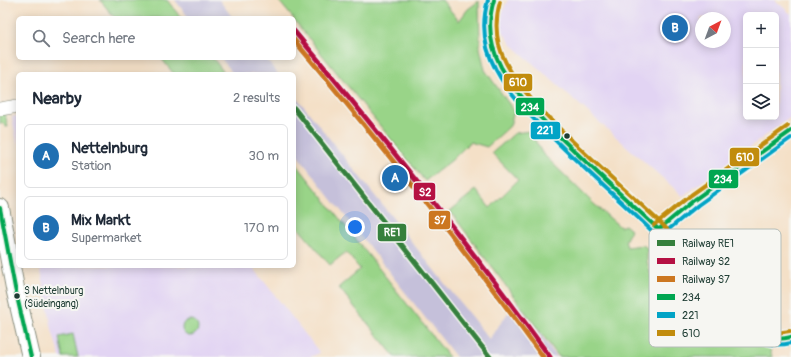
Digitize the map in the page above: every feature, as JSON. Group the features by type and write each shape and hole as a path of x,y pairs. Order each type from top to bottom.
{"street":[{"path":"494,0 490,19 491,40 496,56 510,80 539,116 657,229"},
{"path":"0,109 16,106"},
{"path":"659,229 694,200 791,131"},
{"path":"0,208 15,288 31,357"},
{"path":"781,339 791,337"}],"shaded area":[{"path":"175,0 219,0 231,16 187,16"},
{"path":"508,0 775,0 791,14 791,117 683,196 512,45 497,23"},
{"path":"222,60 267,60 276,72 232,72"},
{"path":"296,97 489,339 516,302 557,357 456,357 296,154"},
{"path":"16,116 16,137 12,117"},
{"path":"40,268 254,268 320,353 310,357 60,357 52,330"}],"green space":[{"path":"100,0 167,0 179,16 113,16"},
{"path":"278,0 442,0 459,21 468,9 479,1 480,48 485,70 514,111 510,126 487,147 470,142 452,160 425,181 296,22 296,16 291,16"},
{"path":"163,60 214,60 224,72 172,72"},
{"path":"5,114 8,127 2,123 0,124 0,115"},
{"path":"530,131 542,153 594,204 620,227 625,225 631,230 625,241 627,247 643,245 647,248 647,261 649,269 649,347 770,347 772,357 559,357 450,211 476,190 490,208 518,180 492,153 515,133"},
{"path":"296,164 449,357 395,357 339,287 360,269 346,252 330,265 296,225"},
{"path":"190,320 197,325 198,328 193,335 190,336 183,331 182,328 187,321"},
{"path":"73,334 78,357 63,357 59,337"}],"rail line":[{"name":"S2","path":"296,33 425,192 550,357"},
{"name":"S7","path":"296,42 421,196 543,357"},
{"name":"RE1","path":"296,111 490,357"}],"transit line":[{"name":"221","path":"488,0 484,27 486,45 492,62 508,89 536,122 650,229"},
{"name":"234","path":"494,0 490,26 492,43 497,59 513,85 526,102 567,144 658,229"},
{"name":"610","path":"500,2 497,18 498,41 506,63 517,81 530,98 572,141 666,229"},
{"name":"610","path":"654,225 691,195 788,126"},
{"name":"234","path":"659,229 694,200 791,131"},
{"name":"221","path":"669,229 698,205 791,138"},
{"name":"234","path":"0,208 15,288 31,357"},
{"name":"610","path":"781,332 790,331"},
{"name":"234","path":"781,338 791,337"},
{"name":"221","path":"781,344 791,343"}],"place":[{"name":"Mix Markt","path":"675,28"},
{"name":"Nettelnburg","path":"395,178"},
{"name":"S Nettelnburg (Südeingang)","path":"17,296"}]}
